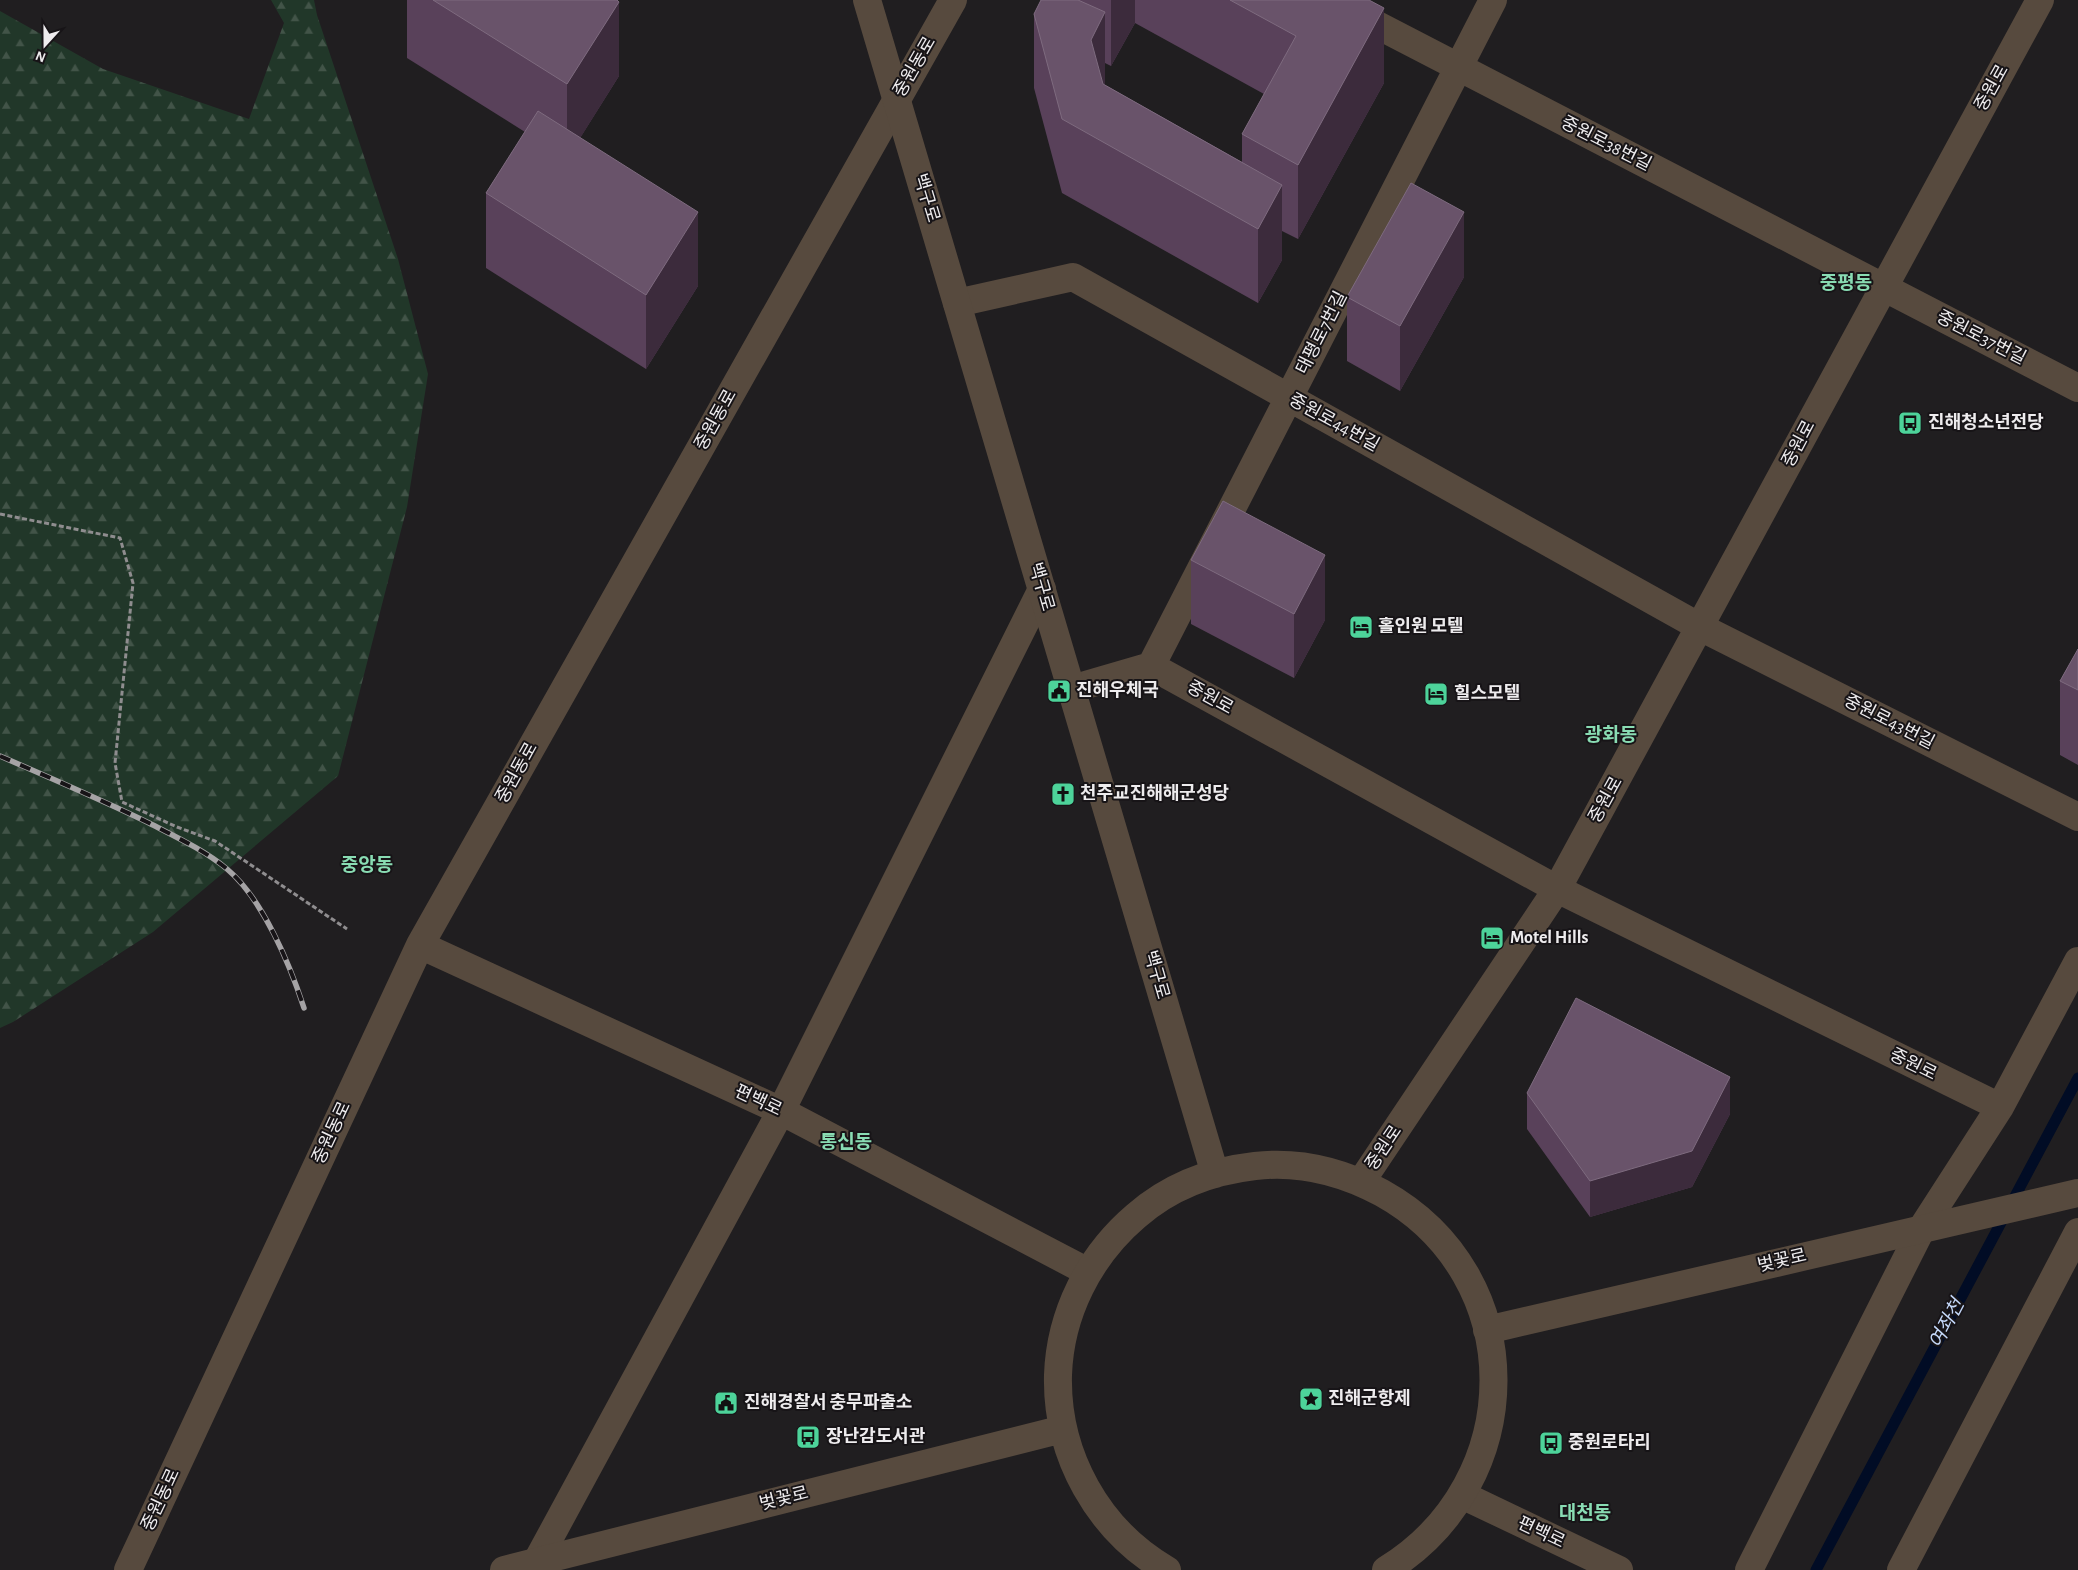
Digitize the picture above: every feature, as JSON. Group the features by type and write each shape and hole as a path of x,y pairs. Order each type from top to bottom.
{"street":[{"name":"백구로","path":"867,0 1215,1174"},
{"name":"중원동로","path":"128,1570 420,945 954,0"},
{"name":"중원로38번길","path":"1329,0 1884,287"},
{"name":"태평로7번길","path":"1151,666 1493,0"},
{"name":"중원로","path":"1361,1182 1558,889 2040,0"},
{"name":"중원로44번길","path":"957,303 1073,277 1700,627"},
{"name":"중원로37번길","path":"1884,287 2078,388"},
{"path":"540,1565 781,1111 1042,589"},
{"name":"중원로43번길","path":"1700,627 2078,817"},
{"name":"중원로","path":"1151,666 1558,889 2000,1107"},
{"path":"1072,689 1151,666"},
{"name":"편백로","path":"420,945 781,1111 1088,1272"},
{"path":"1749,1570 1922,1228 2000,1107 2078,961"},
{"path":"1167,1570 1131,1544 1100,1509 1076,1468 1063,1429 1058,1394 1060,1348 1072,1304 1088,1272 1113,1237 1146,1207 1184,1185 1215,1174 1249,1167 1283,1165 1328,1171 1361,1182 1392,1199 1420,1220 1437,1237 1459,1265 1471,1285 1487,1330 1493,1360 1492,1408 1482,1453 1462,1496 1441,1524 1424,1542 1386,1570"},
{"name":"벚꽃로","path":"1487,1330 2078,1192"},
{"path":"1901,1570 2078,1232"},
{"name":"벚꽃로","path":"504,1570 540,1565 1063,1429"},
{"name":"편백로","path":"1462,1496 1619,1570"}],"path":[{"path":"0,514 120,538 133,583 115,764 122,802 177,827 215,841 347,929"}],"green space":[{"path":"271,0 314,0 317,15 398,259 428,374 407,507 338,776 153,932 13,1022 0,1028 0,11 103,69 249,119 284,23"}],"building":[{"path":"433,0 617,0 619,2 567,84"},
{"path":"1041,0 1078,0 1105,12 1091,40 1103,84 1282,185 1258,229 1062,119 1034,14"},
{"path":"1230,0 1369,0 1384,8 1298,165 1242,134 1296,36"},
{"path":"538,111 698,212 646,295 486,193"},
{"path":"1411,183 1464,212 1400,326 1347,297"},
{"path":"1223,501 1325,555 1294,614 1191,560"},
{"path":"2078,649 2078,690 2060,681"},
{"path":"1576,998 1730,1077 1692,1151 1590,1181 1527,1093"}],"waterway":[{"name":"여좌천","path":"1816,1570 2078,1078"}],"railway":[{"path":"0,756 149,823 199,850 227,869 252,897 274,934 304,1008"}],"place":[{"name":"진해청소년전당","path":"1910,423"},
{"name":"홀인원 모텔","path":"1361,627"},
{"name":"진해우체국","path":"1059,691"},
{"name":"힐스모텔","path":"1436,694"},
{"name":"천주교진해해군성당","path":"1063,794"},
{"name":"Motel Hills","path":"1492,938"},
{"name":"진해군항제","path":"1311,1399"},
{"name":"진해경찰서 충무파출소","path":"726,1403"},
{"name":"장난감도서관","path":"808,1437"},
{"name":"중원로타리","path":"1551,1443"}],"district":[{"name":"중평동","path":"1846,283"},
{"name":"광화동","path":"1611,735"},
{"name":"중앙동","path":"367,865"},
{"name":"통신동","path":"846,1142"},
{"name":"대천동","path":"1585,1513"}]}
